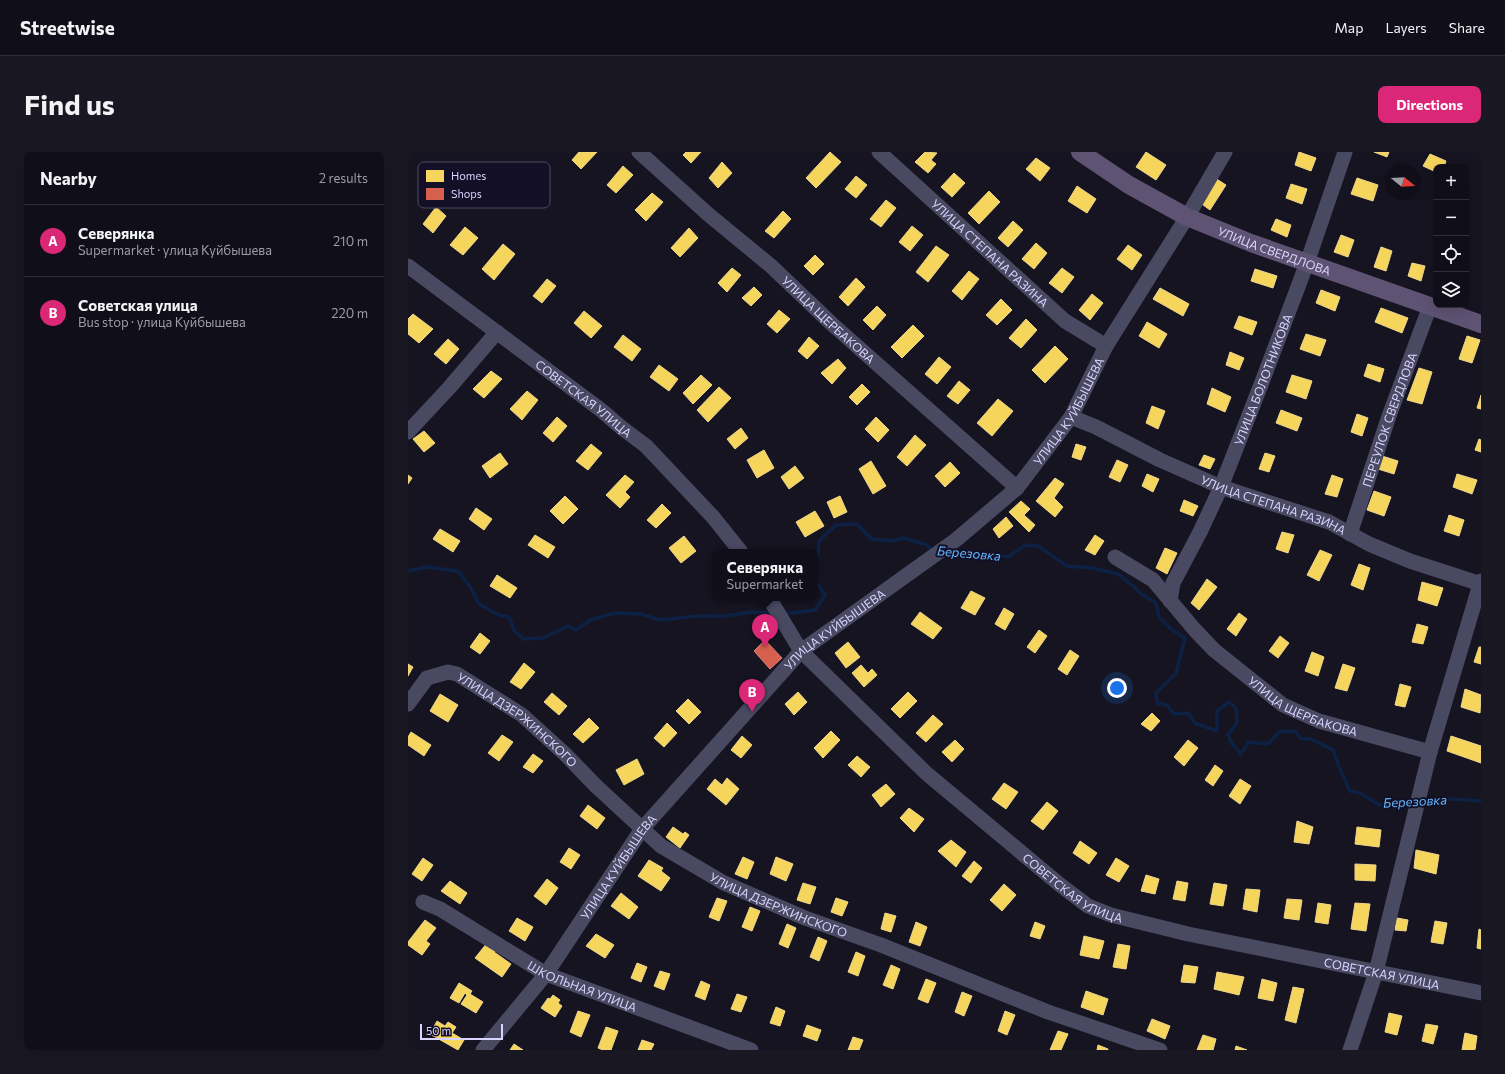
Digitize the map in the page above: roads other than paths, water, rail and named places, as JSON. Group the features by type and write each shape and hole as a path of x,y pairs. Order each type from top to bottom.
{"main road":[{"name":"УЛИЦА СВЕРДЛОВА","path":"1080,152 1129,185 1187,217 1250,243 1481,324"}],"street":[{"name":"УЛИЦА ЩЕРБАКОВА","path":"639,152 709,215 771,266 832,324 1016,488"},
{"name":"УЛИЦА СТЕПАНА РАЗИНА","path":"879,152 1065,321 1106,346"},
{"name":"УЛИЦА КУЙБЫШЕВА","path":"484,1050 546,974 642,829 801,651 957,539 1016,488 1071,417 1106,346 1187,217 1225,152"},
{"name":"УЛИЦА БОЛОТНИКОВА","path":"1170,601 1173,583 1221,488 1308,263 1345,152"},
{"name":"СОВЕТСКАЯ УЛИЦА","path":"408,266 601,410 646,446 713,517 739,549"},
{"name":"ПЕРЕУЛОК СВЕРДЛОВА","path":"1350,534 1389,416 1430,306"},
{"path":"408,432 449,388 497,332"},
{"name":"УЛИЦА СТЕПАНА РАЗИНА","path":"1071,417 1096,427 1160,460 1221,488 1329,522 1369,544 1410,561 1481,583"},
{"name":"УЛИЦА ЩЕРБАКОВА","path":"1115,557 1153,580 1194,629 1214,650 1282,705 1319,721 1430,752"},
{"path":"1350,1050 1376,972 1430,752 1481,583"},
{"name":"СОВЕТСКАЯ УЛИЦА","path":"771,602 801,651 926,773 1053,879 1088,906 1111,915 1188,934 1481,992"},
{"name":"УЛИЦА ДЗЕРЖИНСКОГО","path":"408,704 427,678 448,672 457,674 522,715 661,846 724,883 805,918 882,945 1048,1012 1160,1050"},
{"name":"ШКОЛЬНАЯ УЛИЦА","path":"423,902 440,909 546,974 751,1050"}],"waterway":[{"name":"Березовка","path":"818,555 819,541 836,525 857,524 872,539 892,541 903,538 927,545 933,552"},
{"name":"Березовка","path":"947,553 989,558 998,555 1008,557 1026,545 1038,546 1067,566 1092,568 1118,574 1141,594 1156,603 1159,617 1171,629 1185,638 1176,673 1156,693 1157,703 1167,705 1174,714 1188,713 1195,723 1217,731 1217,711 1229,702 1236,708 1237,723 1228,735 1232,744 1241,754 1249,742 1268,744 1279,732 1295,731 1301,739 1311,739 1333,750 1350,791 1360,793 1379,805 1413,802"},
{"name":"Березовка","path":"408,571 426,567 458,571 471,588 479,604 499,615 509,617 515,632 524,639 543,638 568,626 576,630 590,620 615,613 641,614 660,620 697,616 725,616 752,612 772,613"},
{"name":"Березовка","path":"783,614 815,610 825,595 818,584"},
{"name":"Березовка","path":"1421,801 1452,799 1481,801"}],"place":[{"name":"Северянка","path":"765,647"},
{"name":"Советская улица","path":"752,712"}]}
